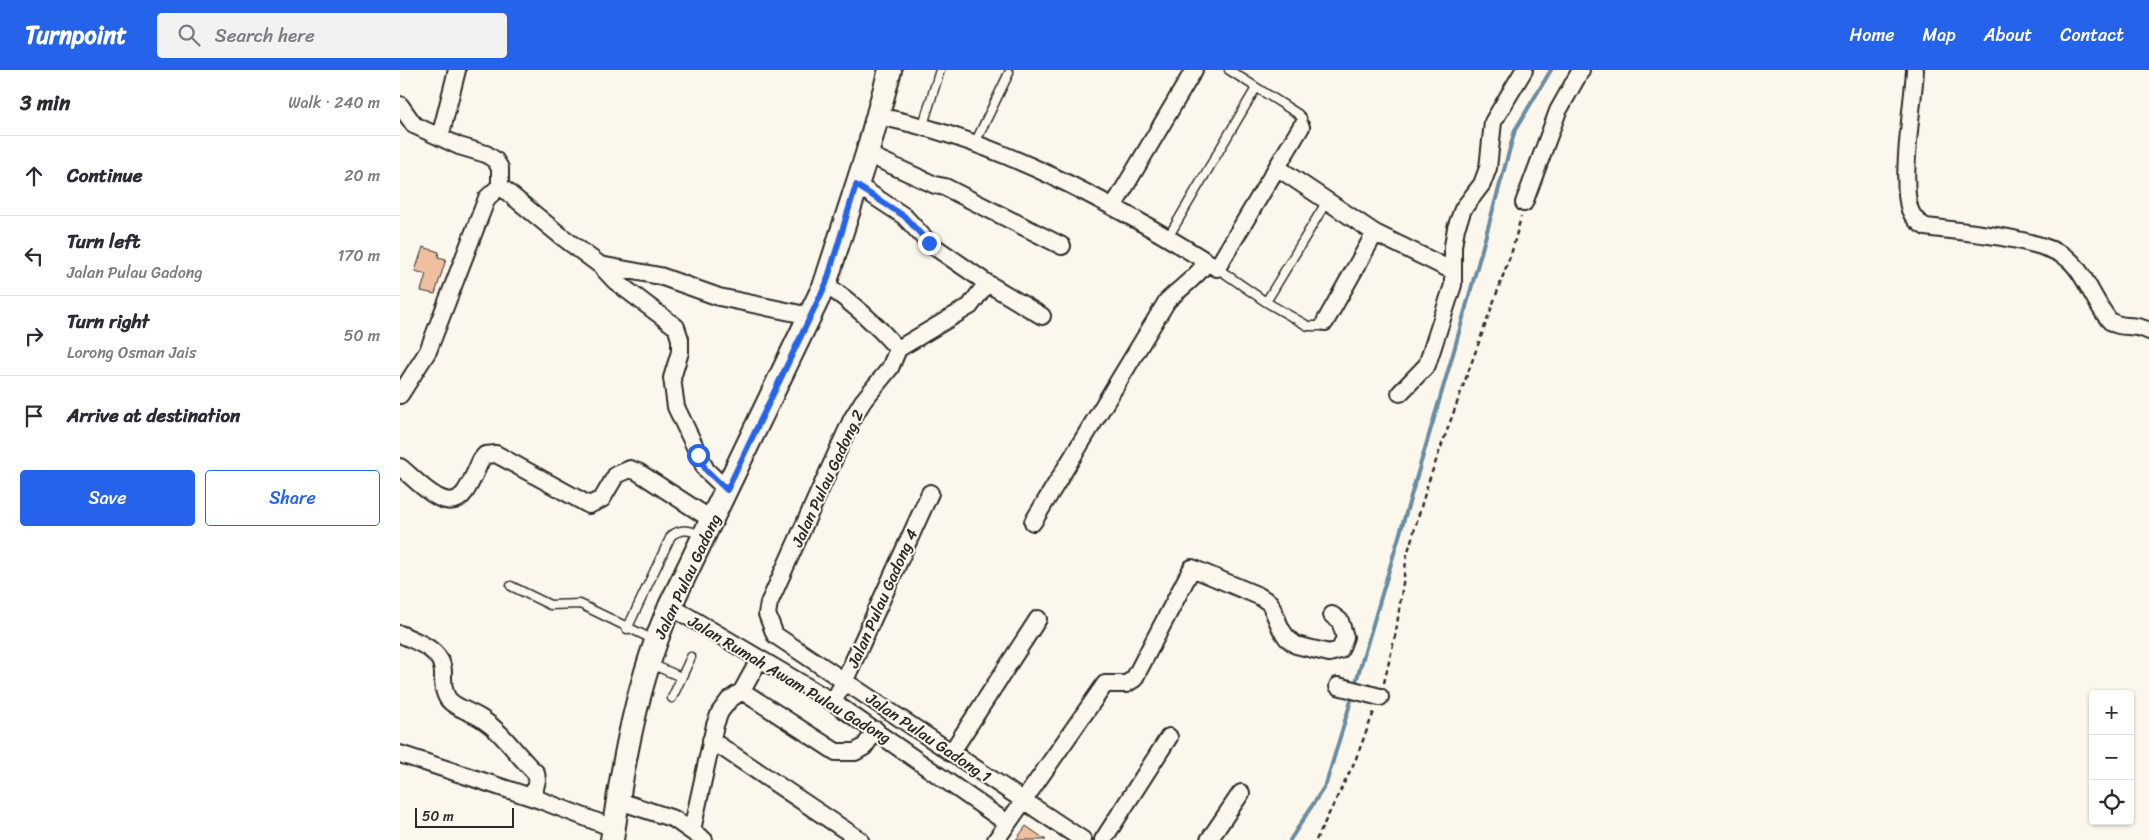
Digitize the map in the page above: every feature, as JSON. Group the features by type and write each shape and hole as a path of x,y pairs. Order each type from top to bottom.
{"main road":[{"name":"Jalan Pulau Gadong","path":"613,834 631,733 656,641 670,606 826,284 867,154 890,70"}],"street":[{"path":"440,137 458,70"},
{"path":"1113,207 1194,70"},
{"path":"1400,393 1427,365 1450,300 1453,271 1452,246 1456,228 1463,209 1482,184 1488,168 1493,122 1524,70"},
{"path":"1524,203 1558,111 1581,70"},
{"path":"1915,70 1906,186 1910,212 1919,223 1926,227 2023,242 2057,253 2067,258 2075,267 2110,321 2115,325 2138,325 2149,330"},
{"path":"400,106 414,125 486,154 495,160 500,168 500,186 488,198 428,351 400,395"},
{"path":"877,116 923,125 975,143 1113,207 1212,265"},
{"path":"1033,522 1167,301 1178,290 1212,265 1278,168 1301,127"},
{"path":"867,154 935,185 945,187 1062,246"},
{"path":"1278,168 1376,233 1453,271"},
{"path":"856,185 904,216 929,243 987,283 1042,316"},
{"path":"500,186 600,265 615,281 676,327 680,339 680,352 672,378 676,407 706,470 727,490"},
{"path":"1325,322 1376,233"},
{"path":"600,265 660,276 719,297 810,316"},
{"path":"826,284 850,301 878,326 898,349 970,306 987,283"},
{"name":"Jalan Pulau Gadong 2","path":"775,635 767,614 769,603 852,419 863,401 890,368 898,349"},
{"path":"400,467 428,493 440,499 455,500 465,493 481,460 485,456 496,454 588,505 602,500 616,475 630,469 638,472 708,529"},
{"name":"Jalan Pulau Gadong 4","path":"833,702 845,680 930,493"},
{"path":"996,840 1105,684 1126,684 1134,679 1192,568 1259,596 1270,603 1282,630 1287,638 1296,645 1330,653 1340,650 1343,645 1344,634 1340,621 1332,615"},
{"name":"Jalan Rumah Awam Pulau Gadong","path":"670,606 833,702 876,730 1007,823"},
{"path":"951,753 1038,619"},
{"path":"400,634 434,651 441,660 443,687 448,698 454,704 484,720 499,732 521,760 536,773 537,780 533,797"},
{"name":"Jalan Pulau Gadong 1","path":"775,635 1083,840"},
{"path":"619,801 658,812 698,836 711,740 720,712 730,700 742,691 759,660"},
{"path":"1338,686 1377,697"},
{"name":"Jalan Pulau Gadong 1","path":"742,691 836,752 855,752 864,747 876,730"},
{"path":"1103,840 1168,737"},
{"path":"711,740 860,840"},
{"path":"400,754 533,797 613,834"},
{"path":"1209,840 1241,792"}],"lane":[{"path":"923,125 940,70"},
{"path":"1229,70 1298,114 1302,118 1301,127"},
{"path":"975,143 1009,73"},
{"path":"1167,239 1256,88"},
{"path":"1266,302 1327,201"},
{"path":"1212,265 1266,302 1308,326 1320,326 1325,322"},
{"path":"627,629 671,536 677,531 708,529"},
{"path":"511,586 545,604 580,604 627,629 656,641"},
{"path":"672,698 691,657"},
{"path":"649,663 682,677"}],"path":[{"path":"1316,840 1355,762 1377,697 1396,632 1407,555 1428,483 1512,252 1524,203"}],"building":[{"path":"423,247 439,252 438,257 446,259 435,294 421,291 426,274 415,271"},
{"path":"1026,826 1046,840 1016,840"}],"waterway":[{"path":"1355,685 1453,354 1515,130 1551,70"},
{"path":"1290,840 1326,784 1353,694"}],"route":[{"path":"698,455 706,470 716,482 727,490 826,284 856,185 904,216 920,236 929,243"}]}
